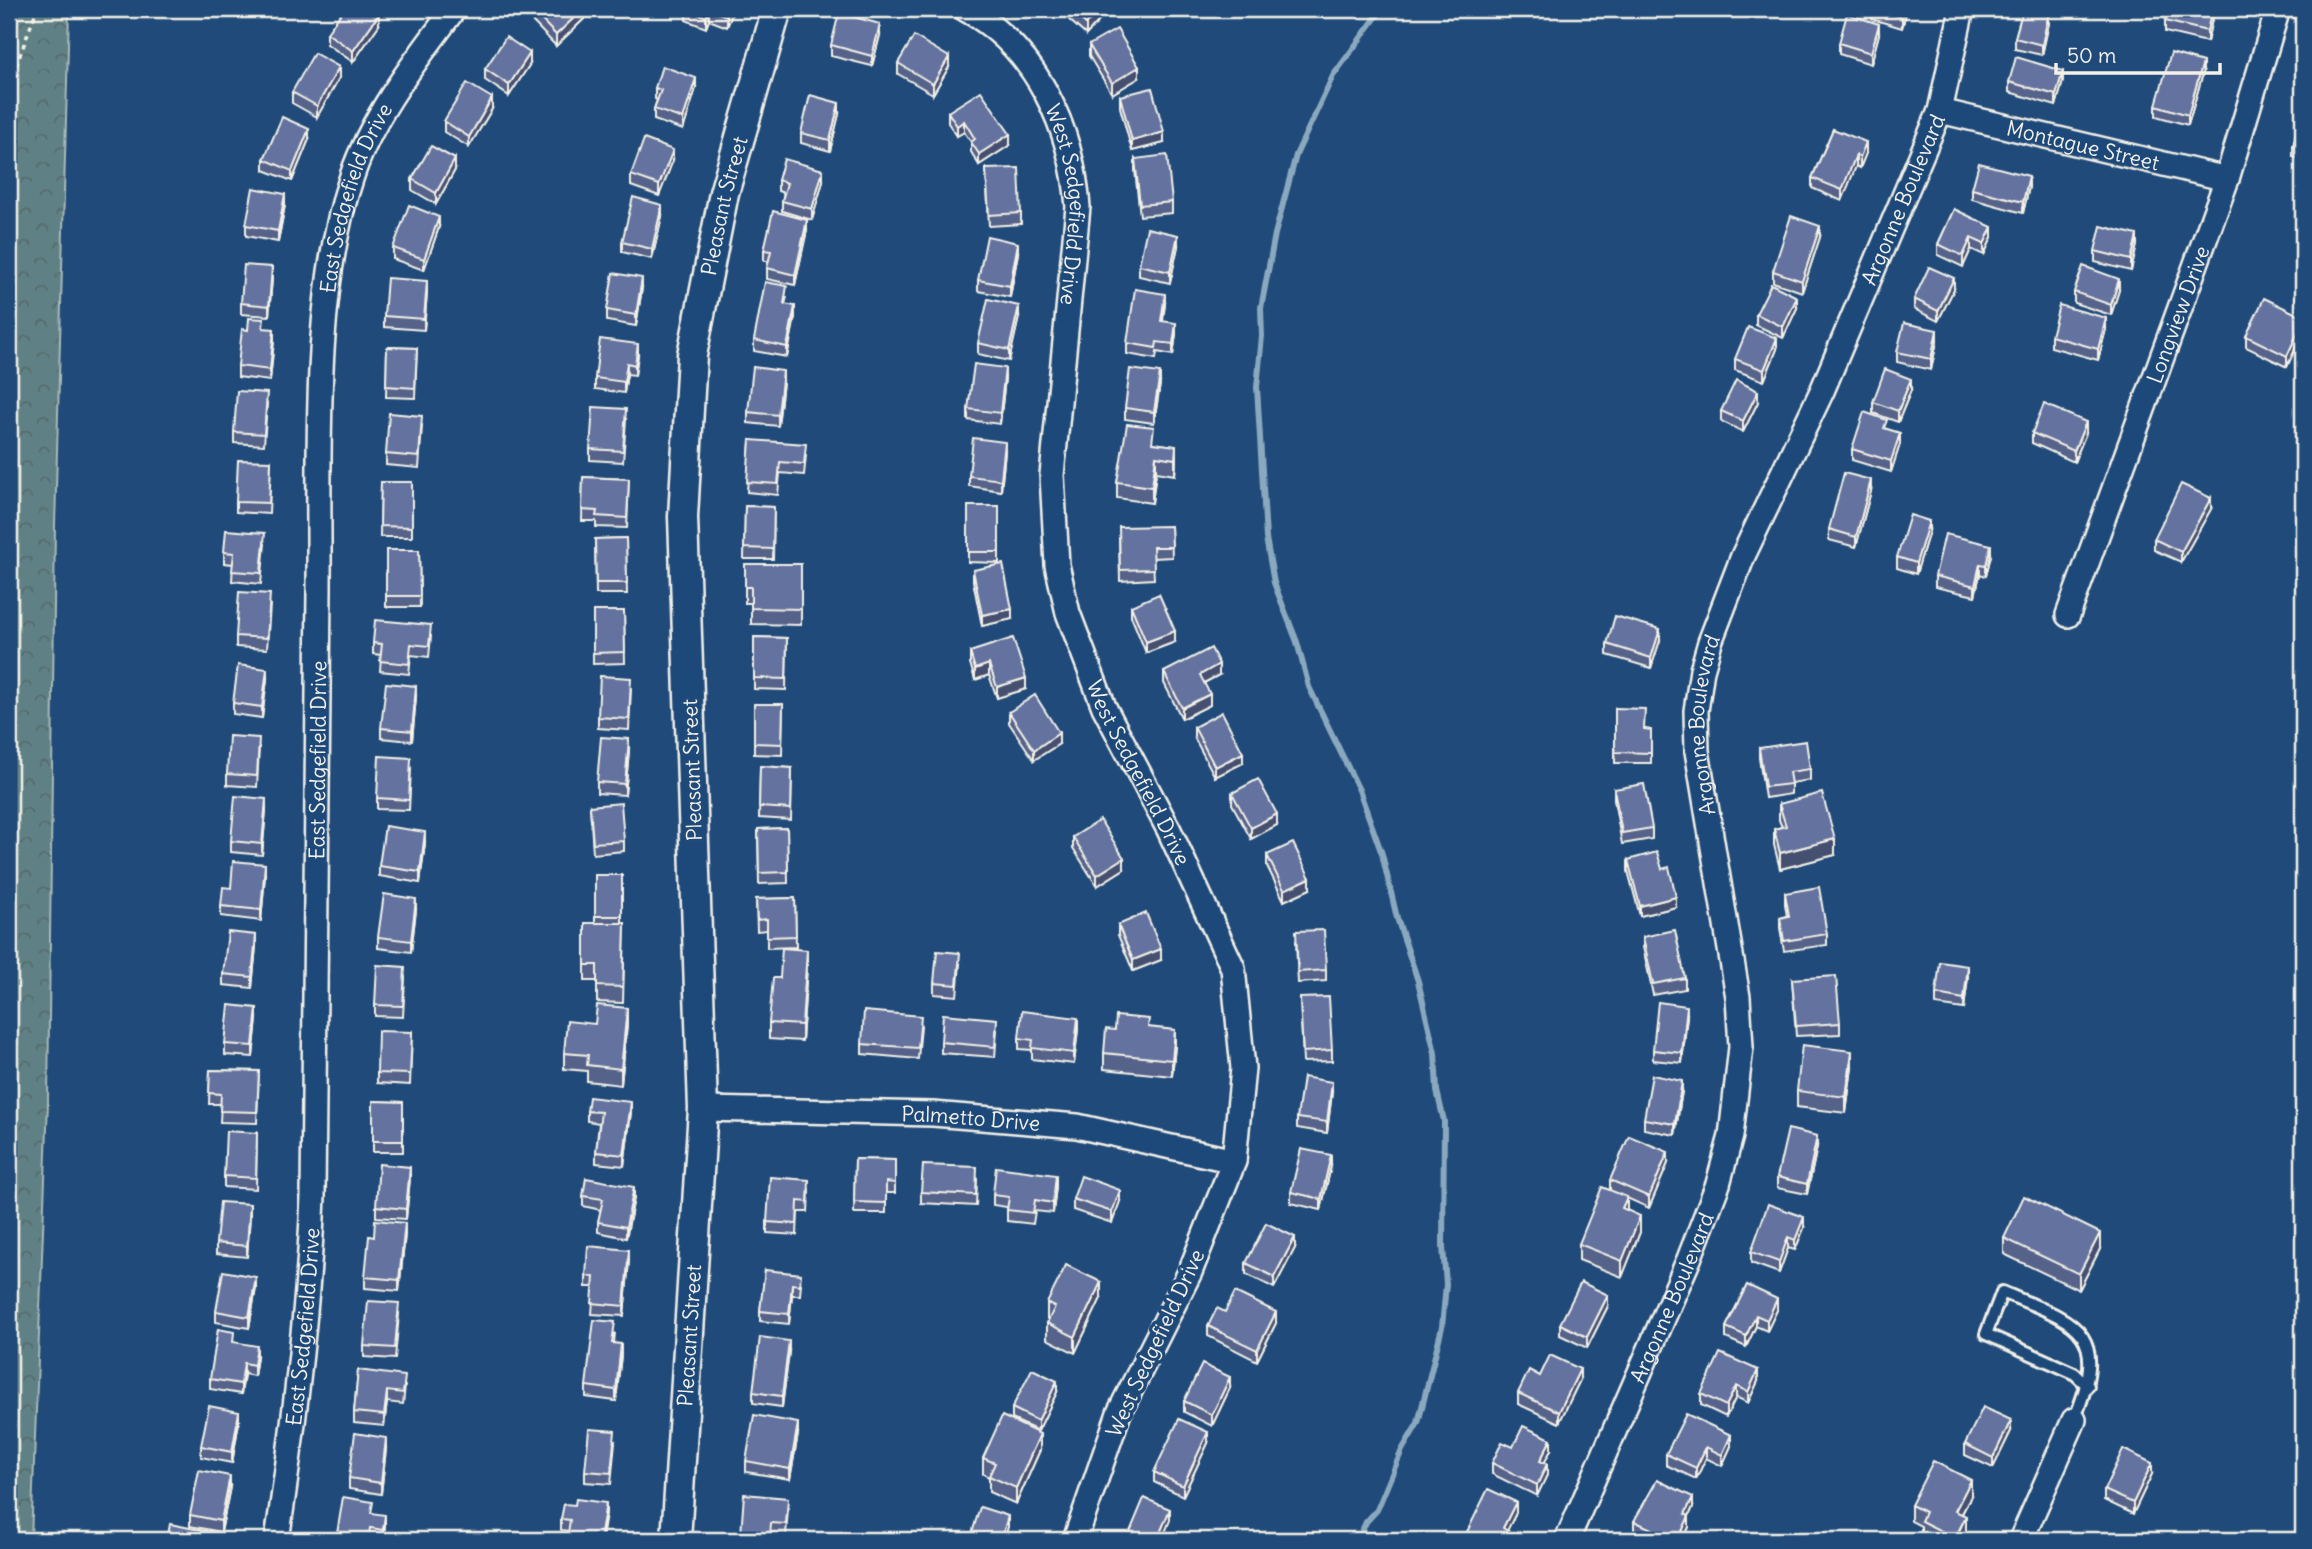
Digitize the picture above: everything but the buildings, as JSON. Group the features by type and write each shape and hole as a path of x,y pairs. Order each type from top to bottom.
{"street":[{"name":"East Sedgefield Drive","path":"277,1540 298,1396 309,1287 313,1197 320,469 324,340 331,270 341,210 365,145 384,110 454,9"},
{"name":"Pleasant Street","path":"676,1540 703,1109 684,517 692,355 724,193 777,9"},
{"name":"West Sedgefield Drive","path":"965,9 996,30 1036,75 1056,110 1073,164 1078,207 1076,257 1057,405 1052,475 1057,565 1068,613 1104,707 1169,830 1233,968 1243,1068 1234,1161 1190,1272 1119,1413 1075,1540"},
{"name":"Argonne Boulevard","path":"1567,1540 1689,1259 1718,1184 1731,1136 1739,1087 1741,1047 1738,997 1697,751 1696,711 1702,670 1743,556 1822,391 1940,111 1962,9"},
{"name":"Longview Drive","path":"2068,615 2227,179 2278,9"},
{"name":"Montague Street","path":"1940,111 2227,179"},
{"name":"Palmetto Drive","path":"703,1109 933,1114 1077,1126 1234,1161"},
{"path":"2029,1537 2074,1420"}],"lane":[{"path":"2074,1420 2088,1386 2092,1365 2077,1327 2062,1317 2002,1292 1986,1334 2074,1373 2088,1386"}],"path":[{"path":"9,85 37,9"}],"green space":[{"path":"9,9 69,9 55,526 48,1102 31,1540 9,1540"}],"waterway":[{"path":"1358,1540 1366,1522 1377,1510 1402,1450 1418,1423 1442,1327 1446,1284 1443,1247 1444,1121 1437,1091 1435,1053 1418,981 1397,918 1382,854 1359,790 1309,687 1297,642 1274,583 1266,538 1257,387 1262,336 1261,308 1275,234 1296,155 1333,76 1382,9"}]}
